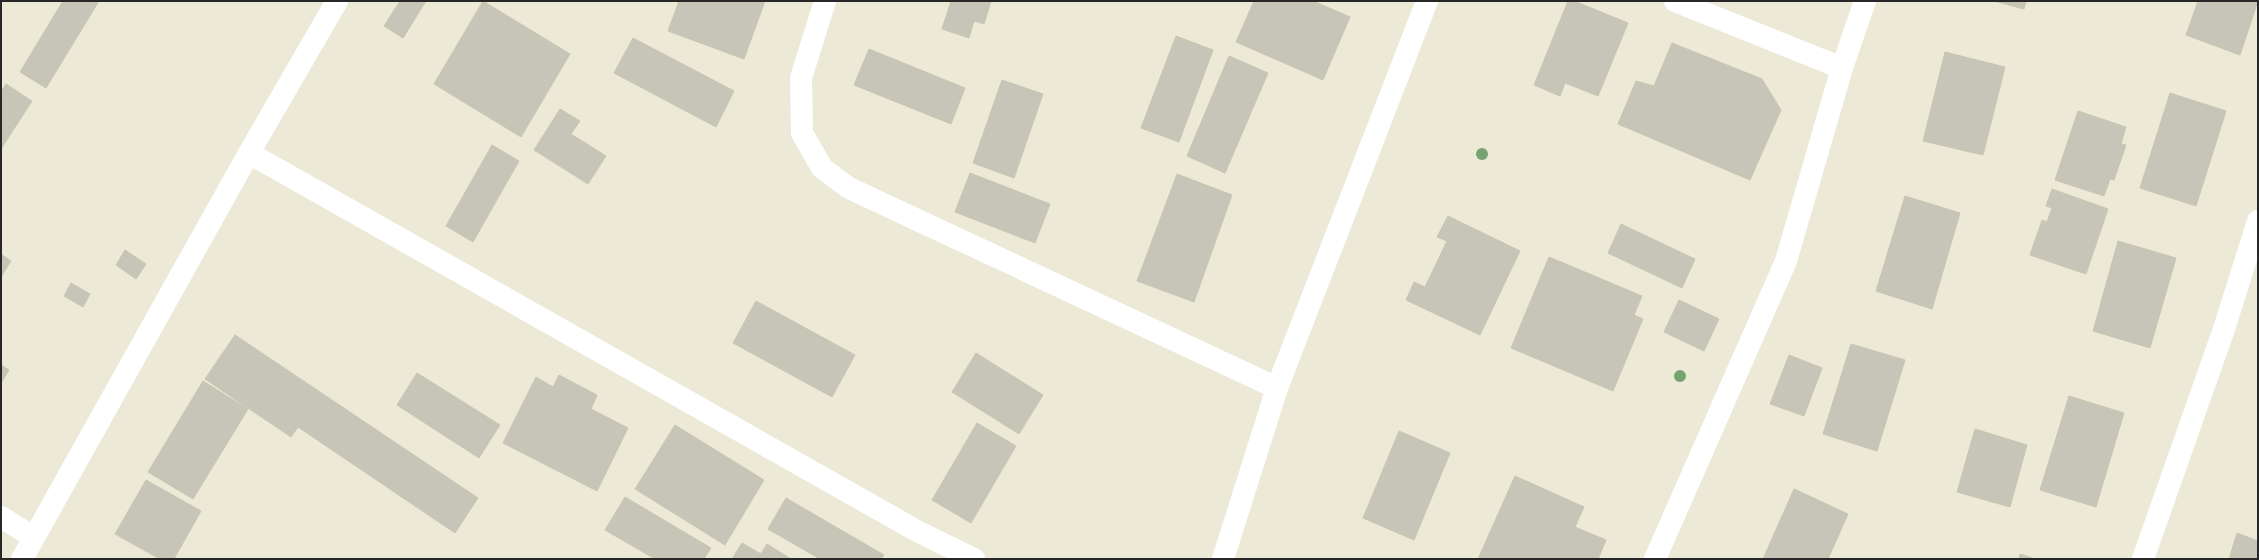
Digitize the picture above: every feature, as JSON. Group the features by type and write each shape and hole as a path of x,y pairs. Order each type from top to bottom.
{"street":[{"path":"22,559 249,153 337,1"},
{"path":"825,1 801,78 802,133 822,168 849,188 1277,388"},
{"path":"1223,559 1277,388 1427,1"},
{"path":"1675,1 1842,68"},
{"path":"1655,559 1786,261 1842,68 1865,1"},
{"path":"249,153 917,531 974,559"},
{"path":"2143,559 2224,329 2258,221"},
{"path":"1,518 33,537"}],"building":[{"path":"63,1 99,1 46,88 20,72"},
{"path":"400,1 426,1 403,38 384,26"},
{"path":"483,1 570,54 521,137 434,84"},
{"path":"679,1 765,1 744,59 668,31"},
{"path":"951,1 991,1 984,24 974,21 969,38 942,29"},
{"path":"1254,1 1313,1 1350,17 1323,80 1236,42"},
{"path":"1568,1 1574,1 1628,23 1598,96 1565,83 1560,96 1534,85"},
{"path":"1994,1 2026,1 2024,9"},
{"path":"2198,1 2258,1 2240,55 2186,35"},
{"path":"1176,36 1213,50 1179,142 1141,128"},
{"path":"633,38 734,91 716,127 614,73"},
{"path":"1672,43 1762,79 1781,110 1750,180 1618,124 1636,81 1654,86"},
{"path":"869,49 965,88 951,124 854,85"},
{"path":"1945,52 2005,67 1983,155 1923,141"},
{"path":"1229,56 1268,73 1225,173 1187,156"},
{"path":"1002,80 1043,94 1014,178 973,163"},
{"path":"6,84 32,101 1,149 1,92"},
{"path":"2170,93 2226,111 2196,206 2140,188"},
{"path":"560,109 580,121 571,134 606,156 588,184 534,150"},
{"path":"2078,111 2126,127 2121,144 2126,145 2114,180 2110,179 2104,196 2055,180"},
{"path":"492,145 519,161 473,242 446,226"},
{"path":"970,173 1050,204 1035,243 955,212"},
{"path":"1177,174 1232,195 1194,302 1137,281"},
{"path":"2052,189 2108,209 2086,274 2030,255 2042,220 2047,222 2052,208 2046,206"},
{"path":"1905,196 1960,213 1932,309 1876,291"},
{"path":"1448,216 1520,251 1480,335 1406,300 1414,282 1425,287 1447,241 1437,237"},
{"path":"1621,224 1695,259 1682,288 1608,253"},
{"path":"2118,241 2176,258 2150,348 2093,331"},
{"path":"125,250 146,264 136,279 116,265"},
{"path":"1,254 11,261 1,277"},
{"path":"1549,257 1642,296 1634,315 1643,319 1613,391 1511,348"},
{"path":"71,283 90,294 83,307 64,296"},
{"path":"1679,300 1719,319 1704,351 1664,332"},
{"path":"756,301 855,355 832,397 733,343"},
{"path":"235,335 478,498 455,533 298,427 291,437 205,379"},
{"path":"1851,344 1905,360 1877,451 1823,434"},
{"path":"976,353 1043,395 1019,434 952,392"},
{"path":"1789,355 1822,368 1804,416 1770,404"},
{"path":"1,365 9,370 1,383"},
{"path":"417,373 500,425 479,458 397,405"},
{"path":"559,375 597,395 591,409 628,428 597,491 503,443 536,377 553,387"},
{"path":"203,381 248,409 193,499 148,472"},
{"path":"2069,396 2124,413 2096,507 2040,490"},
{"path":"977,423 1016,446 971,523 932,500"},
{"path":"675,425 764,480 725,545 635,489"},
{"path":"1975,429 2027,445 2010,507 1957,492"},
{"path":"1399,431 1450,453 1414,540 1363,518"},
{"path":"1515,476 1584,507 1575,527 1606,540 1598,559 1478,559"},
{"path":"146,480 201,511 174,559 160,559 115,534"},
{"path":"1794,489 1848,514 1828,559 1763,559"},
{"path":"625,497 711,548 704,559 655,559 605,530"},
{"path":"786,498 884,555 881,559 820,559 768,529"},
{"path":"2237,533 2258,541 2258,559 2229,559"},
{"path":"742,543 761,554 767,544 791,559 732,559"},
{"path":"2020,554 2035,559 2019,559"}]}
